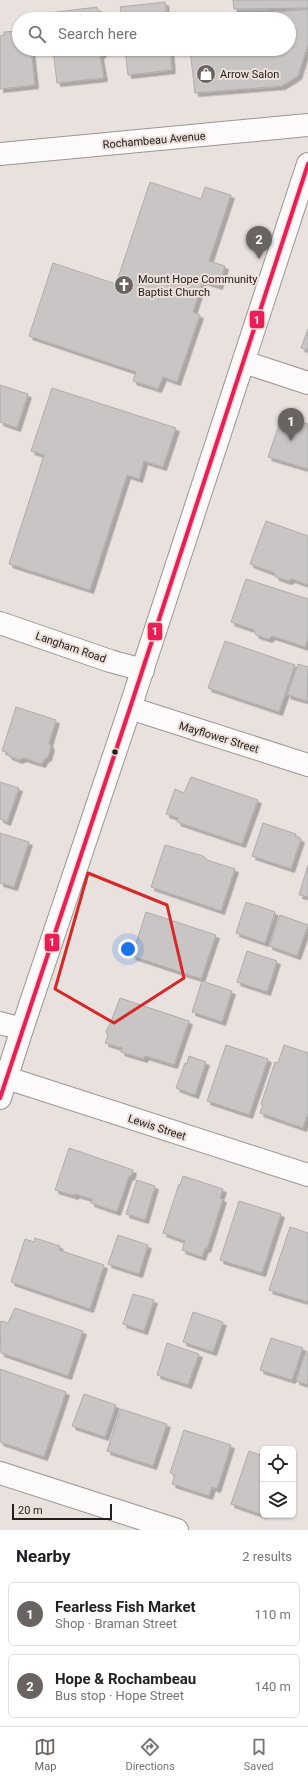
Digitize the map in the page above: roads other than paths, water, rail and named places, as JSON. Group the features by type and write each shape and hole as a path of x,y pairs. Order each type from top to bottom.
{"street":[{"name":"Rochambeau Avenue","path":"0,154 308,125"},
{"path":"0,1098 143,670 308,164"},
{"path":"244,362 308,383"},
{"name":"Langham Road","path":"0,623 110,661 143,670"},
{"name":"Mayflower Street","path":"130,708 308,765"},
{"path":"0,1024 22,1029"},
{"name":"Lewis Street","path":"7,1078 308,1176"},
{"path":"0,1473 177,1530"}],"place":[{"name":"Arrow Salon","path":"206,74"},
{"name":"Hope & Rochambeau","path":"259,259"},
{"name":"Mount Hope Community Baptist Church","path":"124,285"},
{"name":"Fearless Fish Market","path":"291,441"}]}
